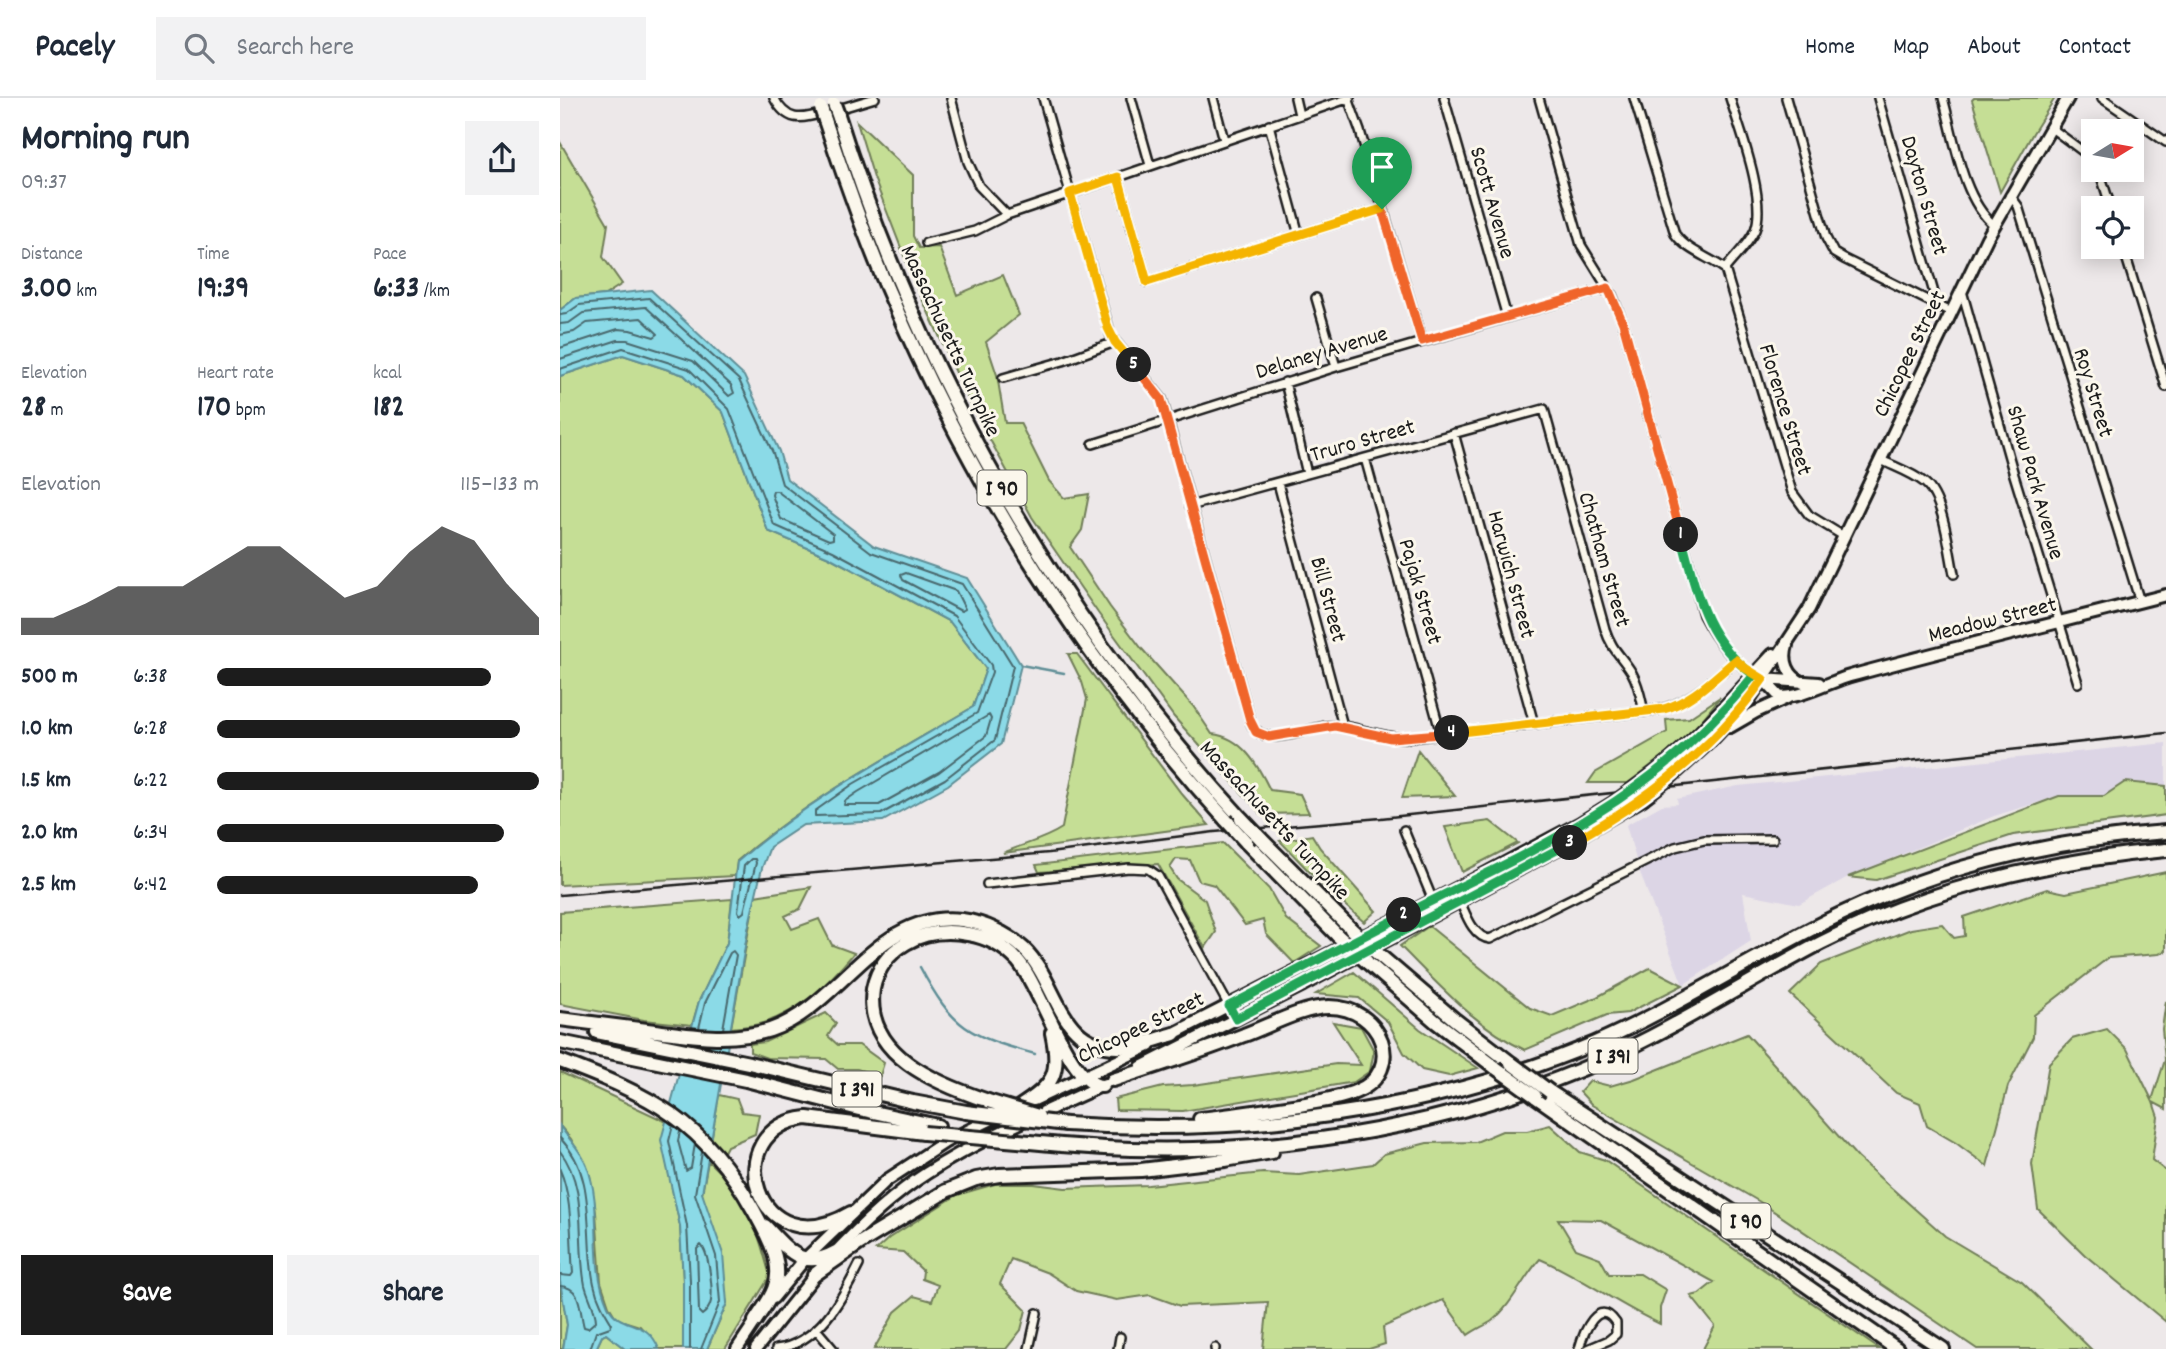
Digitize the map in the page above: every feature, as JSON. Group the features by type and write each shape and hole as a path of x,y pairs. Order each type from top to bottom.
{"highway":[{"name":"Massachusetts Turnpike","path":"828,107 909,305 952,397 1007,497 1066,592 1129,682 1196,766 1241,818 1351,929 1373,958 1435,1021 1535,1096 1898,1349"},
{"name":"Massachusetts Turnpike","path":"828,107 866,236 891,298 958,437 1043,582 1100,665 1153,734 1226,820 1338,936 1373,958 1550,1092 1944,1349"},
{"name":"I 391","path":"560,1021 665,1039 749,1063 966,1112 1066,1124 1140,1127 1242,1124 1323,1116 1417,1098 1484,1081 1553,1059 1625,1030 1818,925 1907,886 2030,850 2166,832"},
{"name":"I 391","path":"560,1042 746,1080 859,1109 1030,1142 1167,1151 1260,1146 1357,1134 1461,1111 1536,1087 1664,1031 1823,942 1886,914 1937,895 2043,866 2166,850"},
{"path":"665,1039 745,1036 788,1022 812,1007 878,947 898,933 926,922 956,920 992,928 1023,948 1037,966 1065,1019 1077,1032 1091,1041 1105,1046 1126,1047 1174,1034"},
{"path":"1066,1124 988,1101 931,1078 903,1059 888,1045 877,1026 873,1004 875,982 883,963 903,944 920,936 950,932 975,935 995,943 1018,961 1037,988 1048,1015 1083,1077 1092,1084 1107,1083 1195,1054 1315,1008 1340,1007 1358,1012 1370,1021 1380,1037 1383,1056 1378,1071 1366,1086 1354,1093 1297,1105 1140,1127"},
{"path":"1019,1107 1044,1090 1055,1072 1056,1054 1048,1015"},
{"path":"560,1061 610,1080 653,1101 696,1132 732,1173 774,1253 777,1274 774,1290 755,1321"},
{"path":"851,1213 833,1223 810,1227 789,1223 771,1211 760,1195 755,1172 759,1152 771,1134 789,1122 807,1118 924,1133 1030,1142"},
{"path":"814,1275 932,1199 976,1179 999,1175 1122,1171 1197,1164 1269,1153 1357,1134"},
{"path":"758,1219 781,1243 804,1260 824,1259 836,1252"}],"main road":[{"name":"Chicopee Street","path":"758,1347 814,1275 836,1252 881,1208 926,1173 1236,1019 1438,913 1457,896 1614,802 1675,757 1708,726 1759,677 1812,603 1994,225 2068,98"},
{"name":"Meadow Street","path":"1713,739 1756,712 1829,682 2166,595"},
{"path":"1794,631 1788,643 1785,660 1790,673 1803,683"},
{"name":"Chicopee Street","path":"737,1349 755,1321 804,1260 887,1180 922,1156 981,1124 1174,1034 1432,900 1457,896 1577,839 1643,799 1669,779 1747,703 1759,677"},
{"name":"Meadow Street","path":"1759,677 1803,683 1829,682"},
{"path":"1759,677 1779,696 1792,696"}],"street":[{"path":"774,98 782,110 792,117 810,117 875,98"},
{"path":"951,98 968,162 979,186 1007,215"},
{"path":"1043,98 1108,328 1115,342 1161,399 1250,720 1259,734 1269,737 1343,726 1391,738 1644,712 1669,708 1682,702 1736,660"},
{"path":"1132,98 1150,165"},
{"path":"1213,98 1224,141"},
{"path":"1295,98 1299,115"},
{"path":"926,243 975,231 1007,215 1349,98 1422,341"},
{"name":"Scott Avenue","path":"1444,98 1507,317"},
{"path":"1539,98 1582,248 1608,288 1623,323 1700,607 1711,628 1736,660 1759,677"},
{"path":"1634,98 1675,234 1686,246 1725,269 1750,240 1758,218 1758,190 1730,98"},
{"path":"1786,98 1830,248 1840,257 1951,312"},
{"name":"Dayton Street","path":"1878,98 1934,293 1933,303"},
{"path":"1944,98 1971,195 1983,215 1994,225"},
{"path":"2102,98 2166,142"},
{"path":"1269,125 1299,234"},
{"path":"2050,127 2081,150"},
{"path":"1118,177 1147,282 1382,209"},
{"name":"Roy Street","path":"2010,195 2018,206 2140,602"},
{"path":"2127,259 2166,387"},
{"name":"Florence Street","path":"1725,269 1792,492 1809,515 1845,537"},
{"name":"Delaney Avenue","path":"1093,444 1285,382 1608,288"},
{"name":"Shaw Park Avenue","path":"1962,291 2078,683"},
{"path":"1316,299 1336,367"},
{"path":"1003,378 1063,361 1115,342"},
{"path":"1285,382 1307,474"},
{"name":"Truro Street","path":"1190,506 1544,409"},
{"name":"Chatham Street","path":"1544,409 1605,629 1616,654 1635,678 1644,712"},
{"name":"Harwich Street","path":"1454,433 1534,724"},
{"name":"Pajak Street","path":"1365,458 1441,734"},
{"path":"1881,460 1924,483 1932,492 1941,516 1954,574"},
{"name":"Bill Street","path":"1278,482 1343,726"},
{"path":"1404,830 1438,913"},
{"path":"1457,896 1476,932 1483,938 1490,939 1680,845 1704,841 1773,839"},
{"path":"987,884 1129,869 1152,871 1158,876 1236,1019"},
{"path":"758,1347 776,1349 798,1344 816,1329 843,1296 859,1265"},
{"path":"1029,1349 1037,1313"},
{"path":"1579,1349 1584,1333 1594,1317 1604,1313 1610,1315 1616,1323 1616,1335 1588,1349"},
{"path":"816,1329 833,1349"},
{"path":"1118,1349 1120,1337"}],"shaded area":[{"path":"2166,743 2166,786 2125,783 2104,796 2059,796 1994,816 1848,877 1799,904 1743,893 1751,941 1683,985 1640,873 1626,825 1662,805 1678,804 1677,799 1738,786"}],"green space":[{"path":"2055,98 2000,192 1972,100"},
{"path":"857,122 913,175 913,236 919,248 939,247 957,295 1003,275 1019,315 986,342 997,375 1005,423 1020,423 1049,481 1064,498 1089,494 1082,530 1070,547 1110,607 1142,649 1193,706 1212,734 1223,736 1240,746 1254,762 1270,790 1300,794 1309,813 1261,814 1174,717 1032,517 970,403 913,279 874,178"},
{"path":"560,142 608,224 603,257 622,284 605,295 576,298 560,310"},
{"path":"623,355 684,375 723,412 768,531 829,557 950,622 986,669 973,707 851,779 792,818 737,861 735,876 560,885 560,376"},
{"path":"1068,654 1077,654 1181,793 1209,825 1003,853 1062,828 1087,699"},
{"path":"1720,697 1698,725 1628,783 1588,783 1595,773 1667,732 1666,720 1689,718"},
{"path":"1418,750 1455,796 1402,798"},
{"path":"2125,782 2166,786 2166,815 2013,835 1876,880 1848,877 2059,796 2104,796"},
{"path":"1490,821 1518,843 1462,872 1445,827"},
{"path":"1312,835 1320,848 1376,911 1364,922 1323,886 1280,841"},
{"path":"1223,843 1269,889 1286,919 1321,946 1294,963 1266,934 1263,920 1245,925 1214,885 1199,881 1190,860 1176,859 1170,868 1177,879 1205,900 1216,932 1205,948 1158,864 1039,872 1036,865"},
{"path":"2166,872 2166,951 2159,954 2108,958 2034,1015 2033,1037 2008,1086 1987,1166 1927,1126 1920,1103 1896,1093 1790,994 1821,964 1911,929 1942,924 1954,938 1965,936 1964,917 2047,889 2066,893"},
{"path":"811,887 800,909 785,916 792,929 819,919 832,945 854,953 825,985 791,1011 764,1023 731,1028 755,896"},
{"path":"732,899 727,943 699,1001 692,1025 644,1020 560,1004 560,912"},
{"path":"1429,926 1530,1008 1552,1016 1597,997 1650,968 1683,985 1628,1013 1607,1015 1525,1050 1474,1017 1400,946"},
{"path":"1354,972 1420,1029 1478,1068 1449,1076 1422,1070 1404,1053 1388,1022 1359,998 1316,994"},
{"path":"2166,1001 2166,1109 2153,1102 2158,1117 2152,1160 2166,1171 2166,1322 2085,1255 2038,1209 2032,1164 2049,1063 2072,1039 2107,1029 2127,1049 2152,1100 2165,1060 2162,1029"},
{"path":"826,1013 836,1023 828,1036 838,1045 859,1045 884,1063 880,1076 857,1069 838,1069 826,1059 767,1058 750,1052 750,1044 765,1042"},
{"path":"1333,1022 1361,1027 1374,1051 1370,1071 1354,1082 1183,1111 1116,1110 1115,1099 1163,1087 1336,1064 1361,1065"},
{"path":"1747,1034 1858,1158 1945,1236 2022,1282 2091,1349 1977,1349 1760,1202 1592,1105 1580,1092 1590,1081 1610,1086 1634,1079"},
{"path":"560,1072 667,1122 662,1141 680,1226 683,1349 659,1349 640,1326 617,1319 609,1306 601,1282 596,1212 590,1175 571,1139 560,1126"},
{"path":"719,1095 737,1099 742,1112 759,1114 755,1134 727,1146 724,1152 711,1141"},
{"path":"1550,1125 1580,1152 1605,1160 1879,1349 1703,1349 1715,1326 1691,1296 1699,1294 1714,1282 1601,1220 1558,1219 1576,1249 1600,1258 1609,1274 1640,1274 1666,1290 1660,1308 1660,1324 1540,1259 1499,1315 1468,1335 1443,1300 1383,1327 1385,1344 1369,1349 1263,1349 1268,1302 1180,1306 1150,1295 1117,1300 1076,1291 1048,1273 1011,1259 1000,1284 1026,1310 1021,1330 1006,1349 874,1349 895,1312 914,1296 932,1301 938,1285 922,1279 923,1271 903,1252 876,1250 889,1238 957,1195 995,1184 1034,1184 1065,1188 1148,1185 1263,1173 1299,1175 1373,1164 1384,1154 1427,1143 1476,1142 1502,1131 1527,1131"},
{"path":"708,1161 742,1200 755,1227 770,1276 725,1349 707,1349 727,1303 702,1194"},
{"path":"560,1281 567,1325 563,1349 560,1349"},
{"path":"606,1334 625,1349 596,1349 602,1336"}],"water":[{"path":"651,290 744,376 779,451 787,479 874,546 967,578 1021,665 1001,744 948,785 883,821 803,825 770,847 762,868 748,929 702,1193 723,1254 727,1303 707,1349 683,1349 680,1226 661,1140 699,1001 727,943 737,862 764,839 822,798 973,707 986,669 950,622 829,557 768,531 723,412 684,375 623,355 560,376 560,310 576,298"},
{"path":"560,1126 584,1160 592,1183 599,1272 608,1306 619,1319 648,1332 659,1349 625,1349 606,1334 602,1336 596,1349 563,1349 567,1325 560,1281"}],"waterway":[{"path":"1021,665 1064,673"},
{"path":"920,967 943,1004 965,1027 994,1042 1035,1054"}],"railway":[{"path":"560,895 1049,853 1214,832 1381,818 2166,733"}],"route":[{"path":"1382,209 1147,282 1118,177 1070,193 1111,336 1161,399 1167,416 1218,608 1250,720 1256,732 1269,737 1343,726 1385,737 1427,736 1669,708 1702,689 1736,660 1748,671 1754,675 1763,679 1747,703 1706,746 1659,787 1628,809 1594,830 1236,1019 1229,1006 1603,810 1683,749 1717,718 1754,675 1726,649 1708,624 1700,607 1623,323 1608,288 1422,341 1382,209"}]}
